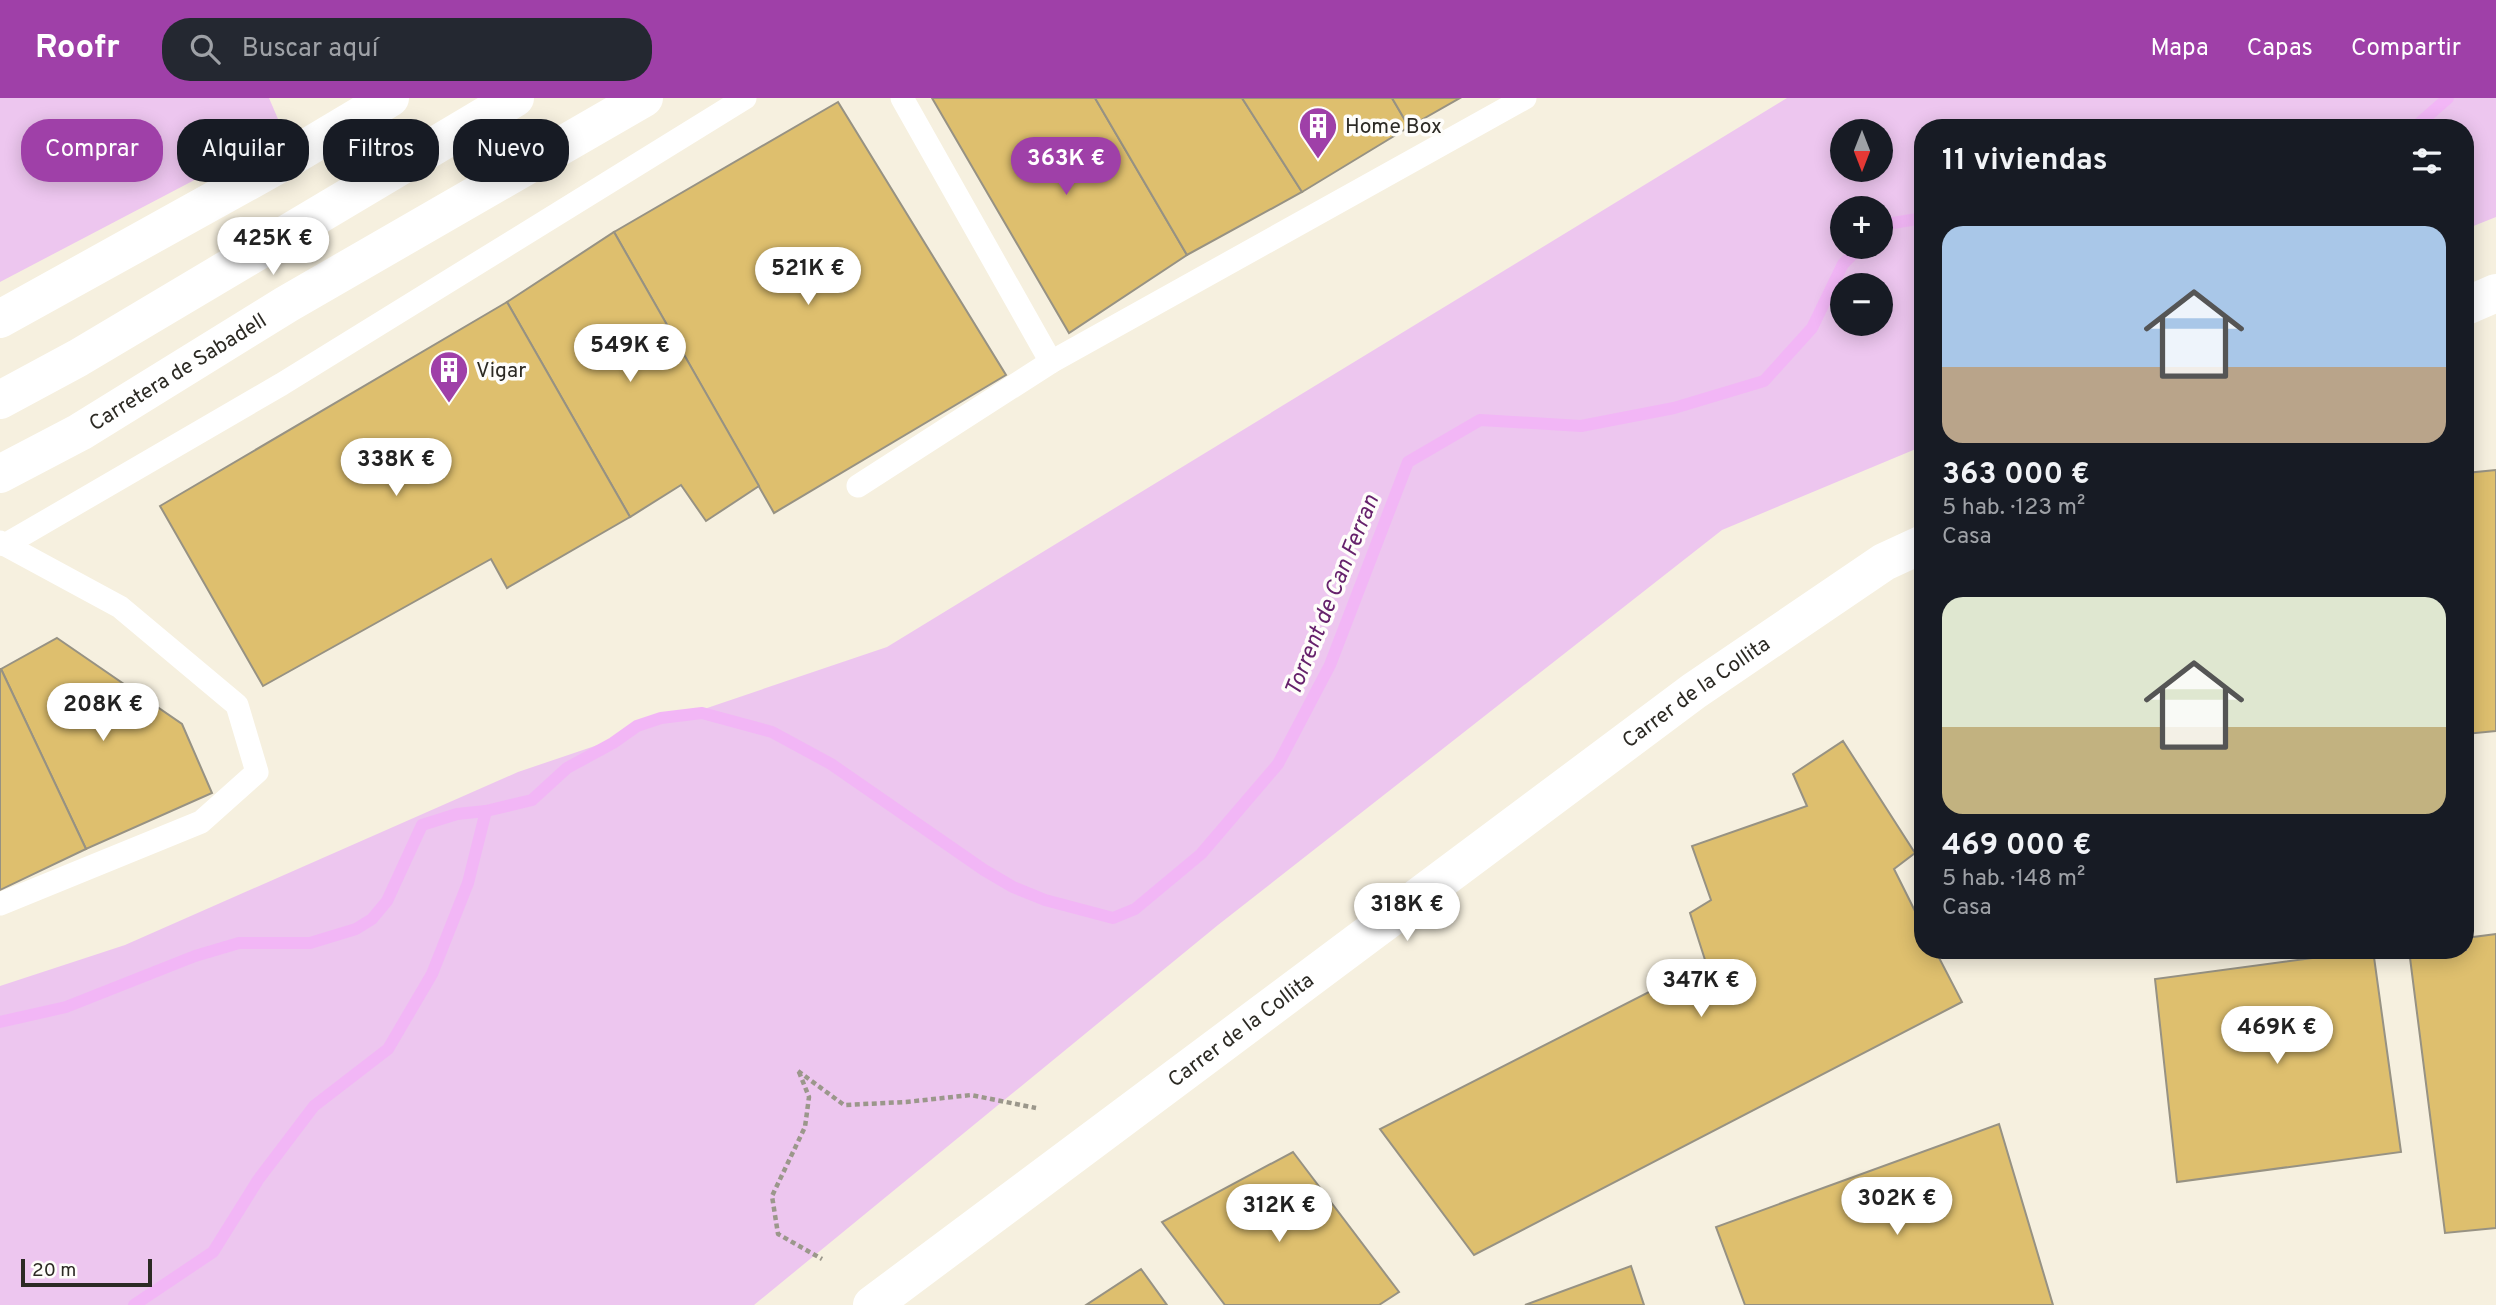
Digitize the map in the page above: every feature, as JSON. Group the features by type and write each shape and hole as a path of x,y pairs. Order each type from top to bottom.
{"street":[{"path":"0,319 276,166 390,98"},
{"path":"0,400 78,358 515,98"},
{"name":"Carretera de Sabadell","path":"0,474 80,432 287,304 644,98"},
{"path":"2474,303 2496,293"},
{"name":"Carrer de la Collita","path":"872,1305 1694,691 1884,562 1914,548"}],"lane":[{"path":"3,544 282,384 745,98"},
{"path":"902,98 1051,362"},
{"path":"858,486 1051,362 1525,98"},
{"path":"0,904 201,822 257,772 237,705 120,607 3,544"}],"path":[{"path":"822,1259 778,1234 772,1196 804,1127 809,1097 799,1071 844,1105 971,1095 1036,1108"}],"shaded area":[{"path":"0,98 269,98 278,119 177,119 177,182 191,182 0,282"},
{"path":"1787,98 2496,98 2496,217 2474,226 2474,119 1914,119 1914,450 1722,530 1218,925 754,1305 0,1305 0,986 125,945 518,772 887,647"}],"building":[{"path":"932,98 1095,98 1187,255 1069,333"},
{"path":"1095,98 1242,98 1302,192 1187,255"},
{"name":"Home Box","path":"1242,98 1392,98 1409,127 1302,192"},
{"path":"1392,98 1460,98 1409,127"},
{"path":"838,102 1006,375 774,513 614,232"},
{"path":"614,232 759,486 706,521 681,485 630,517 507,302"},
{"name":"Vigar","path":"507,302 630,517 507,588 491,559 263,686 160,506"},
{"path":"2496,470 2496,731 2474,733 2474,472"},
{"path":"57,638 182,724 212,793 86,849 1,669"},
{"path":"0,669 86,849 0,890"},
{"path":"1843,741 1914,851 1894,869 1914,909 1914,959 1940,959 1962,1002 1474,1255 1380,1129 1706,963 1690,913 1711,900 1692,846 1807,806 1793,774"},
{"path":"2496,934 2496,1228 2445,1233 2410,959 2474,959 2474,937"},
{"path":"2305,959 2374,959 2401,1152 2177,1182 2155,979"},
{"path":"1999,1124 2053,1305 1745,1305 1716,1227"},
{"path":"1293,1152 1399,1292 1379,1305 1225,1305 1162,1222"},
{"path":"1631,1266 1644,1305 1525,1305"},
{"path":"1141,1269 1167,1305 1086,1305"}],"waterway":[{"name":"Torrent de Can Ferran","path":"2424,119 2448,98"},
{"name":"Torrent de Can Ferran","path":"1893,223 1914,220"},
{"name":"Torrent de Can Ferran","path":"0,1022 66,1007 195,956 239,943 310,943 356,929 372,919 387,901 422,825 457,814 486,811 532,800 567,768 613,743 637,726 661,718 702,713 772,732 831,764 984,870 1013,887 1045,900 1113,918 1135,909 1201,854 1278,764 1330,665 1408,462 1480,420 1581,426 1674,408 1764,381 1812,328 1843,264 1848,259"},
{"name":"Torrent de Can Ferran","path":"134,1305 213,1252 258,1180 314,1106 388,1049 432,974 468,883 486,811"}],"place":[{"name":"Home Box","path":"1318,160"},
{"name":"Vigar","path":"449,404"}]}
